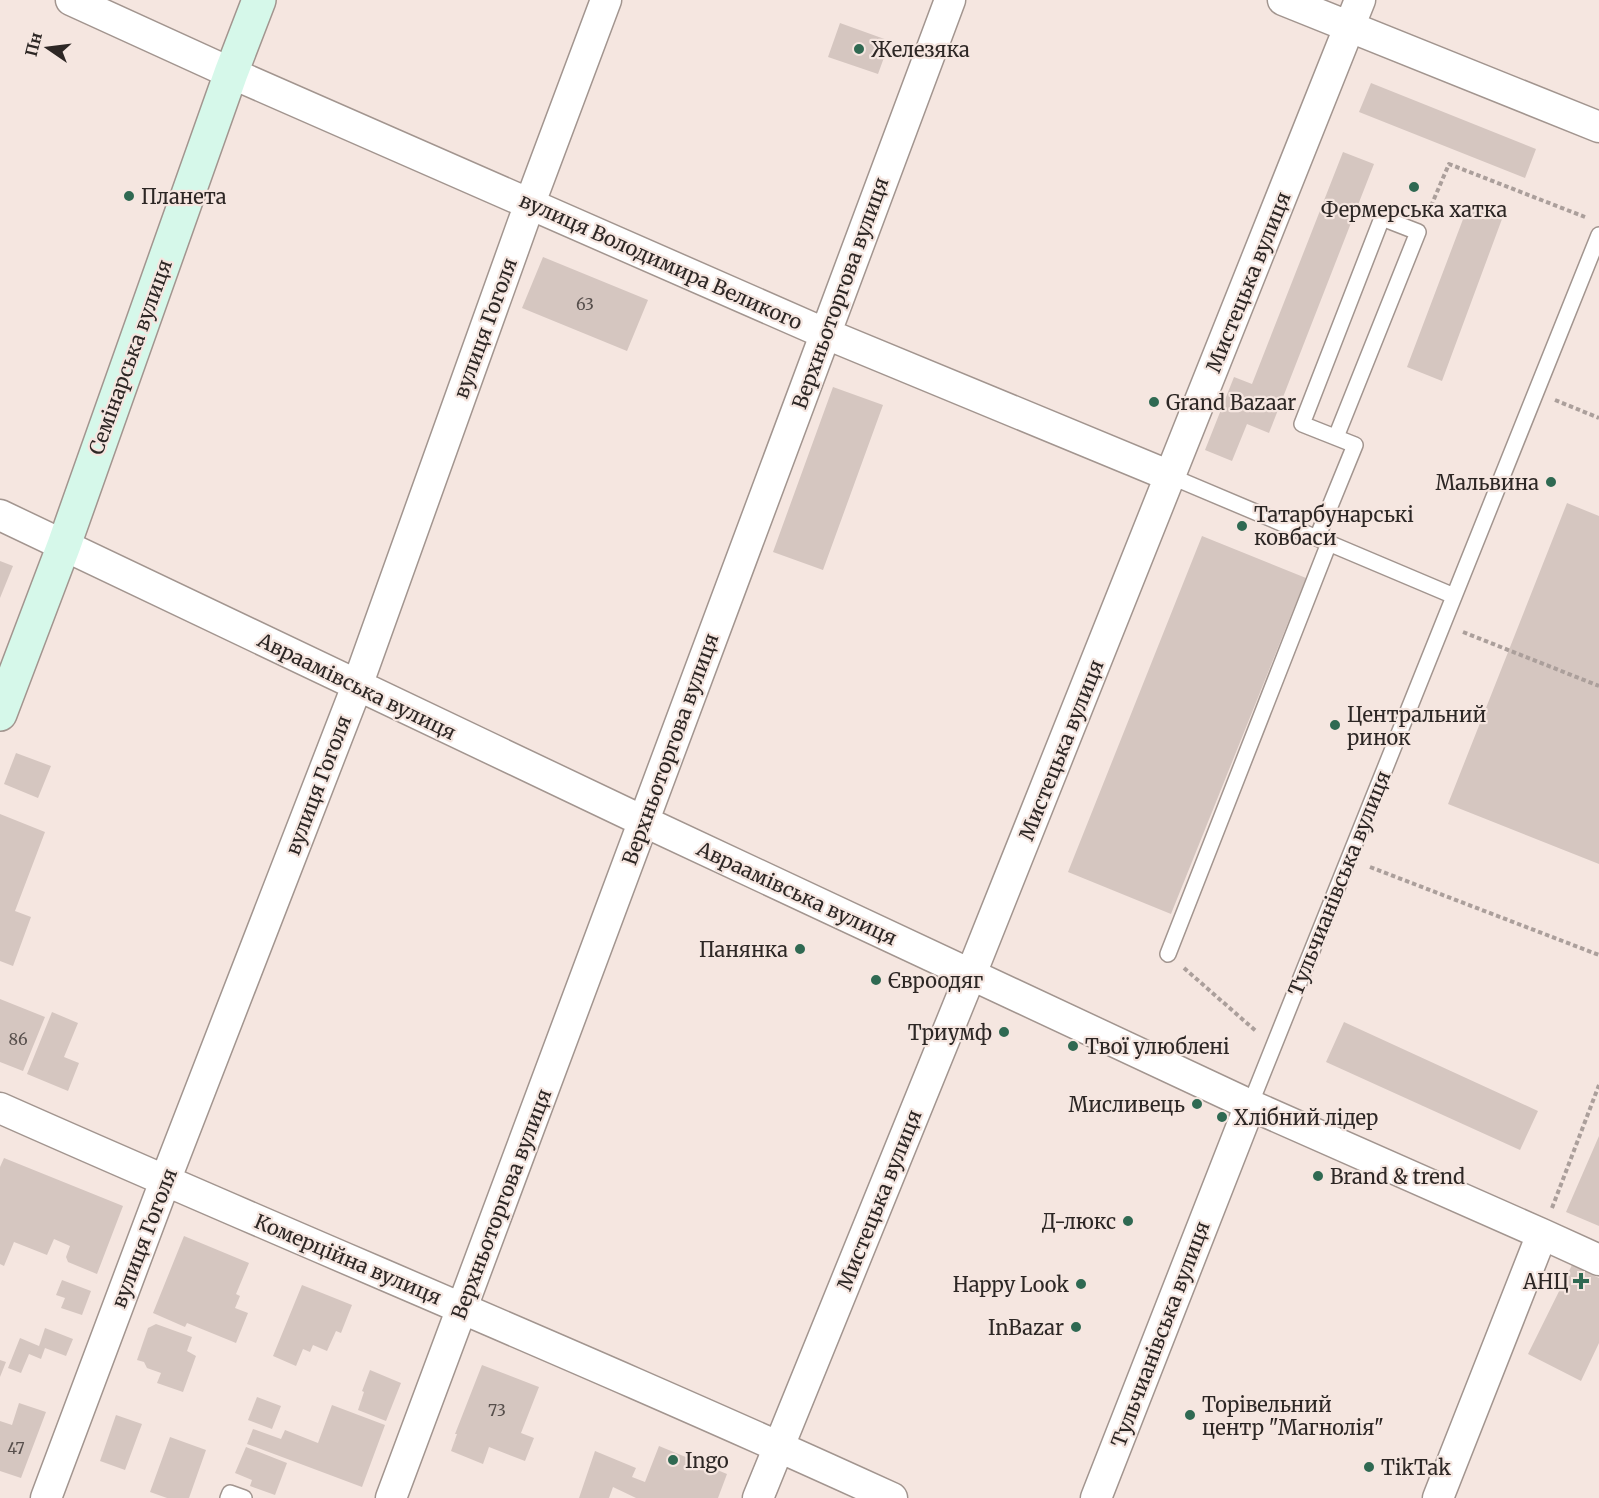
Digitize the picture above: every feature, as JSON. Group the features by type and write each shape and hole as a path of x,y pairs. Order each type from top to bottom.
{"main road":[{"name":"Семінарська вулиця","path":"0,714 64,545 231,72 259,0"}],"street":[{"name":"вулиця Володимира Великого","path":"70,0 824,333 1170,476"},
{"name":"вулиця Гоголя","path":"46,1498 165,1181 357,686 530,203 606,0"},
{"name":"Верхньоторгова вулиця","path":"391,1498 950,0"},
{"path":"1283,0 1355,13 1599,127"},
{"name":"Мистецька вулиця","path":"758,1498 971,974 1355,13"},
{"name":"Авраамівська вулиця","path":"0,515 643,821 1250,1105 1599,1260"},
{"name":"Тульчианівська вулиця","path":"1096,1498 1250,1105"},
{"name":"Комерційна вулиця","path":"0,1108 462,1307 892,1498"},
{"path":"1438,1498 1542,1234"}],"lane":[{"path":"1168,954 1323,541 1355,445 1302,424 1382,218 1418,232 1336,437"},
{"name":"Тульчианівська вулиця","path":"1250,1105 1599,235"},
{"name":"вулиця Володимира Великого","path":"1170,476 1454,596"},
{"path":"228,1498 230,1493 244,1498"}],"path":[{"path":"1418,232 1449,164 1588,218"},
{"path":"1536,392 1599,418"},
{"path":"1442,624 1599,686"},
{"path":"1350,858 1599,955"},
{"path":"1168,954 1274,1046"},
{"path":"1542,1234 1599,1085"}],"building":[{"name":"Железяка","path":"840,23 890,41 878,74 828,57"},
{"path":"1371,83 1536,149 1525,178 1359,112"},
{"path":"1343,152 1374,164 1269,433 1247,424 1232,461 1205,450 1234,377 1252,384"},
{"path":"1468,206 1502,219 1442,381 1407,367"},
{"path":"543,257 648,300 627,351 522,308"},
{"path":"833,387 883,405 823,570 773,552"},
{"path":"1567,503 1599,516 1599,864 1448,804"},
{"path":"1202,536 1306,578 1171,914 1068,872"},
{"path":"0,561 13,566 0,598"},
{"path":"16,753 51,766 38,798 4,784"},
{"path":"0,814 45,832 15,911 31,917 13,966 0,961"},
{"path":"0,999 45,1017 23,1071 0,1062"},
{"path":"52,1012 78,1023 64,1057 79,1063 68,1091 27,1074"},
{"path":"1344,1022 1538,1111 1520,1150 1326,1062"},
{"path":"1599,1136 1599,1226 1566,1212"},
{"path":"4,1158 123,1206 97,1274 68,1262 66,1257 70,1246 54,1239 47,1255 14,1242 4,1266 0,1264 0,1167"},
{"path":"184,1236 249,1263 236,1294 240,1296 235,1308 248,1313 236,1343 187,1323 185,1327 153,1313"},
{"path":"1572,1265 1599,1278 1599,1343 1581,1381 1528,1354"},
{"path":"62,1280 91,1291 82,1315 61,1308 65,1298 56,1295"},
{"path":"302,1285 352,1305 341,1333 336,1331 327,1351 313,1345 310,1352 303,1349 296,1366 273,1356"},
{"path":"156,1324 192,1337 187,1351 196,1356 183,1392 157,1383 161,1373 147,1368 144,1362 137,1360 148,1328"},
{"path":"45,1328 73,1339 66,1356 45,1348 41,1359 29,1354 21,1373 8,1368 20,1338 39,1346"},
{"path":"0,1360 6,1362 0,1377"},
{"path":"482,1365 539,1387 521,1433 534,1438 525,1461 489,1447 483,1464 451,1451 457,1434 455,1434"},
{"path":"370,1370 401,1383 386,1421 358,1410"},
{"path":"257,1397 281,1406 272,1429 248,1420"},
{"path":"19,1403 46,1412 21,1478 0,1471 0,1421 12,1425"},
{"path":"332,1405 385,1425 362,1487 247,1444 253,1429 281,1439 285,1430 318,1443"},
{"path":"116,1415 142,1424 125,1470 100,1461"},
{"path":"170,1437 206,1450 189,1498 167,1498 150,1492"},
{"name":"Ingo","path":"659,1446 727,1474 718,1498 636,1498 613,1487 609,1498 579,1498 595,1451 636,1468 632,1477 645,1482"},
{"path":"246,1447 287,1463 275,1495 250,1486 252,1480 235,1473"}],"place":[{"name":"Железяка","path":"859,49"},
{"name":"Фермерська хатка","path":"1414,187"},
{"name":"Планета","path":"129,196"},
{"name":"Grand Bazaar","path":"1154,402"},
{"name":"Мальвина","path":"1551,482"},
{"name":"Татарбунарські ковбаси","path":"1242,526"},
{"name":"Центральний ринок","path":"1335,725"},
{"name":"Панянка","path":"800,949"},
{"name":"Євроодяг","path":"876,980"},
{"name":"Триумф","path":"1004,1032"},
{"name":"Твої улюблені","path":"1073,1046"},
{"name":"Мисливець","path":"1197,1104"},
{"name":"Хлібний лідер","path":"1222,1117"},
{"name":"Brand & trend","path":"1318,1176"},
{"name":"Д-люкс","path":"1128,1221"},
{"name":"АНЦ","path":"1581,1281"},
{"name":"Happy Look","path":"1081,1284"},
{"name":"InBazar","path":"1076,1327"},
{"name":"Торівeльний центр \"Магнолія\"","path":"1190,1415"},
{"name":"Ingo","path":"673,1460"},
{"name":"TikTak","path":"1369,1467"}]}
